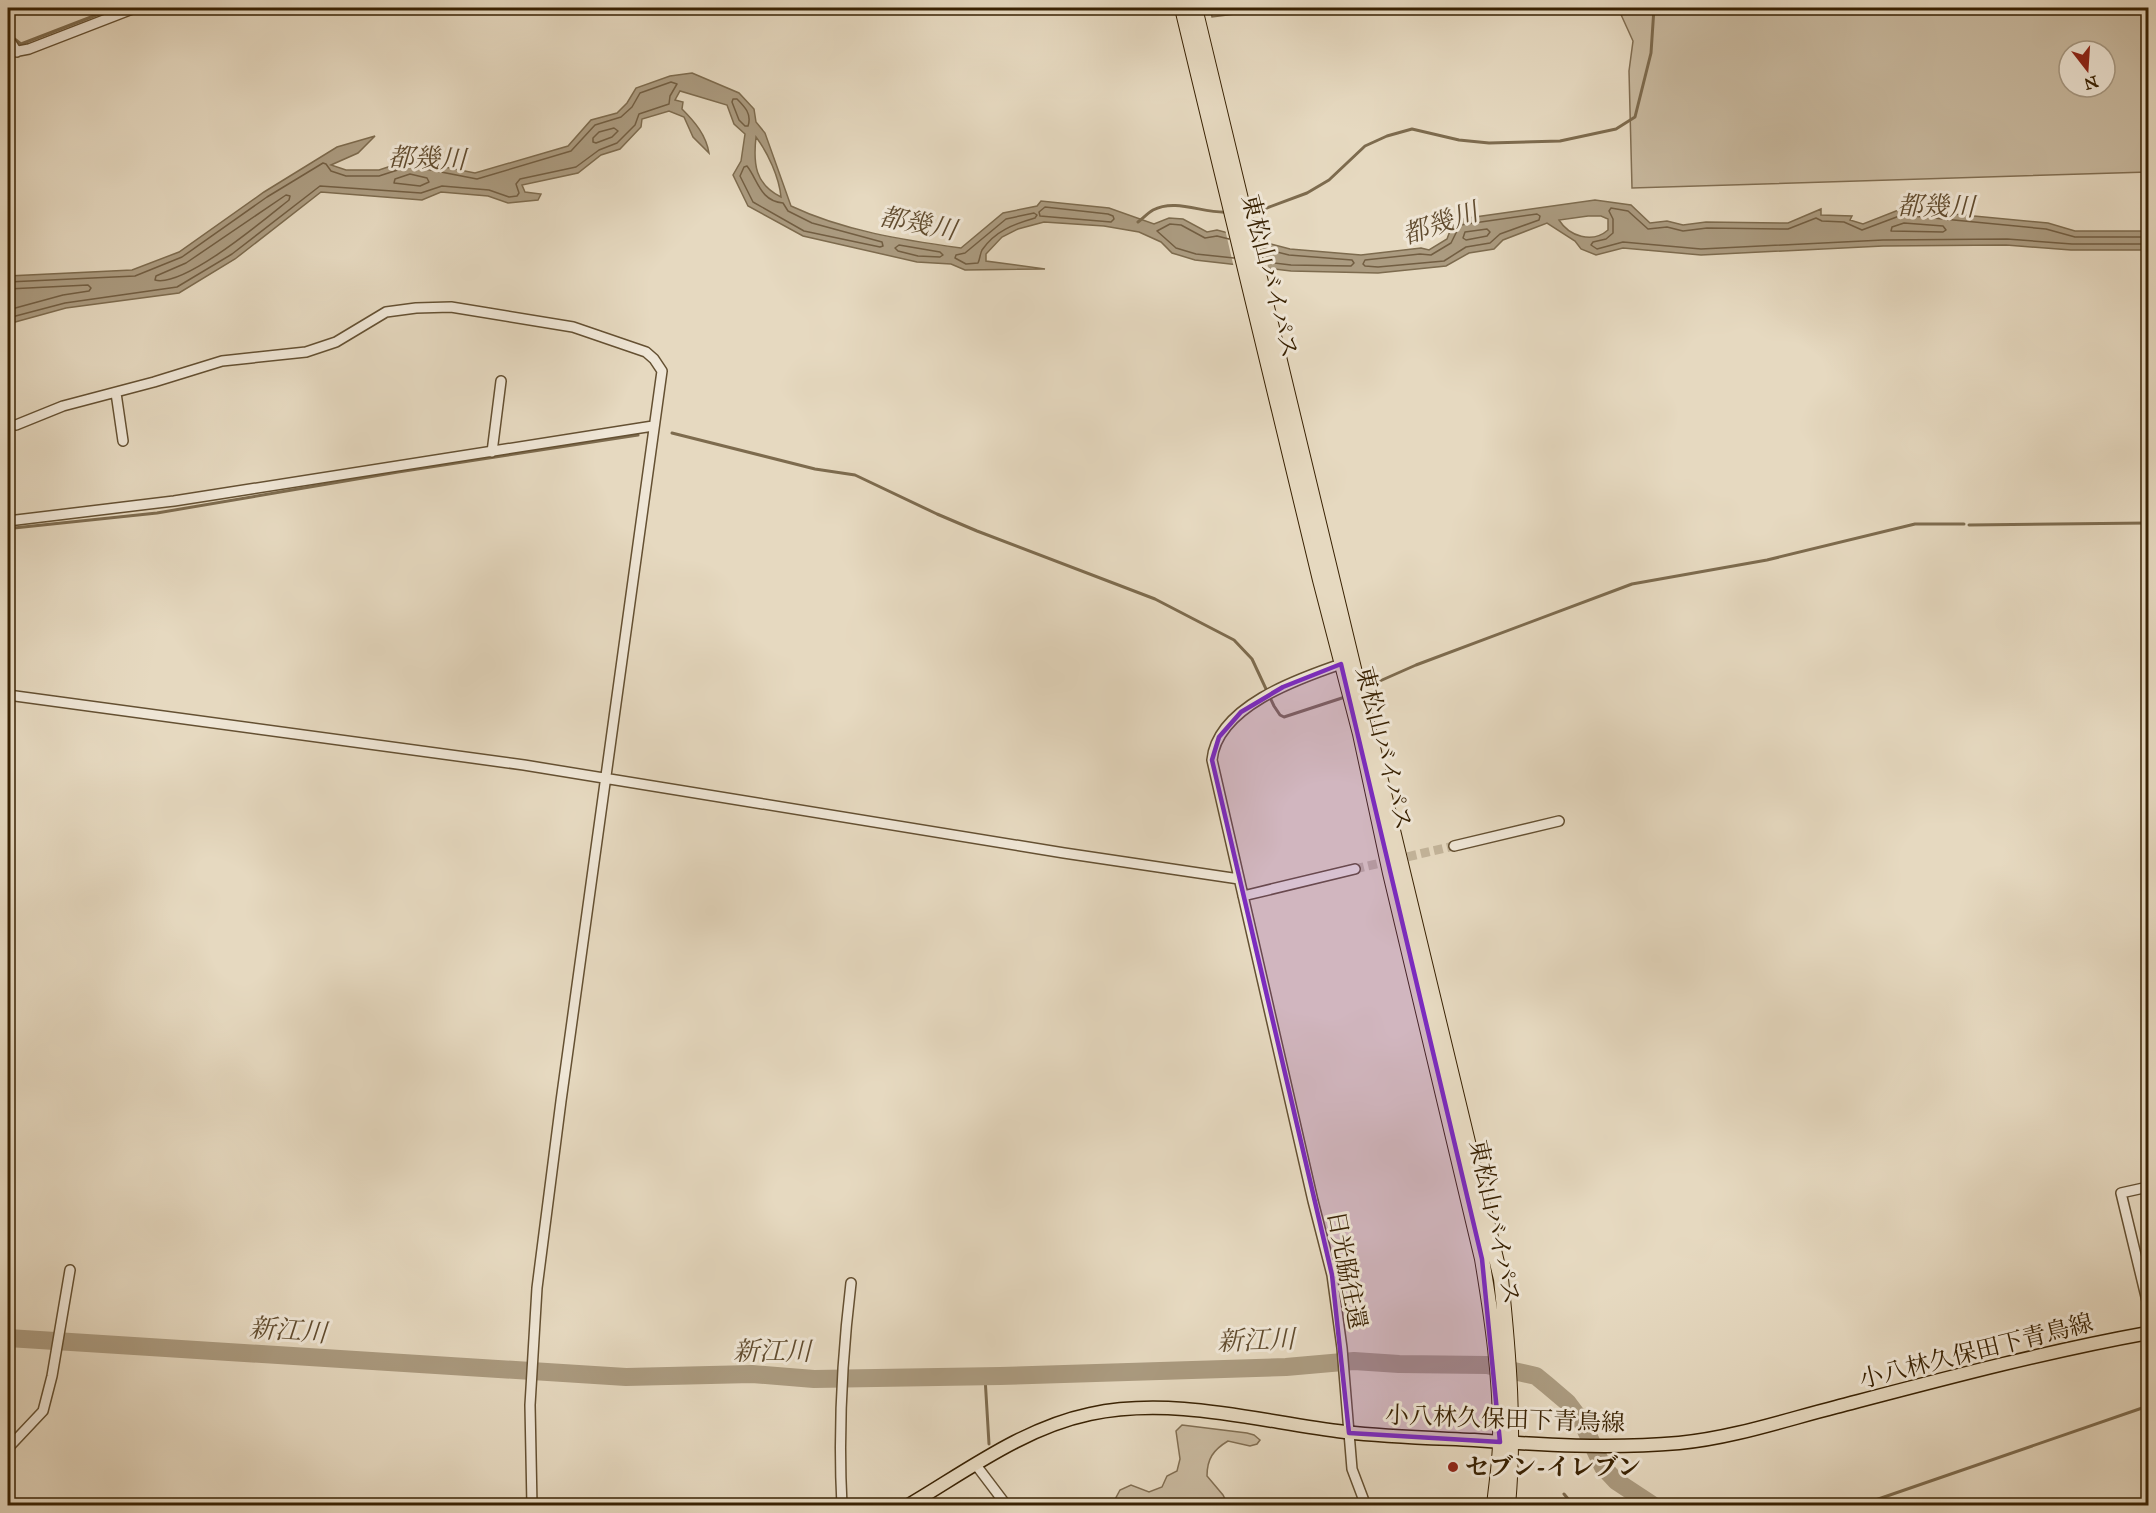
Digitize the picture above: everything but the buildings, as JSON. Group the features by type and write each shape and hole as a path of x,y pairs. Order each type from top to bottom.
{"highway":[{"name":"東松山バイパス","path":"1182,8 1200,54"},
{"name":"東松山バイパス","path":"1195,8 1200,54 1284,403 1501,1279 1508,1506"},
{"name":"東松山バイパス","path":"1284,403 1341,664 1360,734 1393,884 1474,1223 1491,1309 1502,1348"},
{"name":"東松山バイパス","path":"1494,1506 1506,1443"}],"main road":[{"name":"小八林久保田下青鳥線","path":"907,1506 1004,1448 1061,1422 1089,1414 1142,1407 1190,1410 1349,1433 1576,1447 1680,1443 1703,1440 2050,1352 2148,1333"}],"street":[{"path":"8,38 12,53 135,8"},
{"path":"16,425 63,406 116,393 222,361 306,352 336,342 386,312 416,308 451,307 573,327 646,352 662,370 537,1288 530,1400 532,1506"},
{"path":"492,452 501,381"},
{"path":"116,393 123,441"},
{"path":"8,521 174,501 653,426"},
{"name":"日光脇往還","path":"1341,664 1306,676 1255,702 1229,723 1213,749 1212,760 1312,1201 1332,1275 1342,1347 1349,1433"},
{"path":"8,695 513,763 1052,852 1239,879"},
{"path":"1454,846 1559,821"},
{"path":"1243,896 1355,869"},
{"path":"2148,1187 2121,1193 2148,1305"},
{"path":"8,1444 10,1446 43,1411 52,1374 70,1270"},
{"path":"842,1506 840,1403 851,1283"},
{"path":"1349,1433 1352,1469 1366,1506"},
{"path":"976,1465 1007,1506"},
{"path":"2146,1506 2148,1493"}],"highlighted area":[{"path":"1341,664 1482,1259 1500,1442 1349,1433 1332,1275 1212,760 1219,737 1241,712 1283,687"}],"shaded area":[{"path":"1210,8 1272,8 1272,11 1212,17"},
{"path":"1618,8 2148,8 2148,172 1632,188 1629,71 1633,41"},
{"path":"1182,1425 1247,1433 1260,1440 1257,1444 1250,1446 1228,1441 1218,1448 1210,1460 1207,1476 1223,1495 1228,1505 1112,1505 1120,1490 1131,1485 1149,1492 1162,1487 1167,1476 1177,1471 1180,1459 1176,1431"}],"water":[{"path":"692,73 739,93 754,109 756,122 765,133 791,206 853,228 896,238 961,248 1003,213 1037,206 1041,201 1109,208 1154,224 1169,218 1183,219 1207,232 1217,230 1290,249 1361,255 1421,248 1429,250 1447,239 1454,220 1595,200 1631,205 1650,223 1667,221 1683,225 1706,222 1788,223 1821,209 1821,215 1852,216 1850,220 1863,224 1901,209 2048,223 2075,231 2148,231 2148,250 2071,250 2006,245 1883,246 1701,255 1623,248 1596,255 1581,249 1575,241 1547,223 1503,240 1494,249 1469,253 1446,266 1378,273 1291,271 1195,260 1172,253 1161,242 1139,232 1104,226 1044,222 1018,229 1002,237 986,254 986,261 1045,269 965,270 951,264 917,262 803,236 748,206 733,175 741,161 745,134 734,124 727,105 680,91 675,100 683,102 682,109 699,129 709,153 693,137 684,117 669,111 642,119 641,127 620,149 601,155 578,173 522,185 525,192 541,194 538,200 508,203 488,196 441,192 422,200 321,192 235,259 179,293 66,308 8,324 8,276 132,270 179,252 264,192 337,147 375,136 358,153 331,165 346,170 379,170 409,160 475,173 568,146 591,120 617,113 627,103 636,88 670,76","holes":["756,137 772,166 781,197 766,186 758,172 755,156","1601,216 1608,219 1608,230 1595,237 1581,236 1563,226 1559,220"]}],"pier":[{"path":"1225,229 1261,238 1269,271 1234,268"}],"waterway":[{"path":"1249,210 1264,209 1307,193 1329,180 1365,146 1387,136 1412,129 1459,140 1489,143 1560,141 1616,129 1635,117 1651,53 1654,8"},
{"path":"8,29 12,37 21,44 104,12"},
{"path":"1138,222 1153,210 1162,207 1181,206 1228,212"},
{"path":"672,433 815,469 855,475 977,531 1155,599 1234,640 1252,659 1274,706 1284,717 1345,697"},
{"path":"14,528 157,513 398,472 638,435"},
{"path":"1969,525 2148,523"},
{"path":"1364,688 1416,665 1632,584 1767,560 1915,524 1964,524"},
{"name":"新江川","path":"8,1338 626,1377 752,1374 814,1379 1000,1376 1286,1367 1354,1361 1487,1365 1536,1376 1547,1385 1567,1402 1582,1422 1603,1467 1616,1481 1654,1506"},
{"path":"985,1377 989,1444"},
{"path":"1858,1506 2148,1406"},
{"path":"1564,1494 1574,1506"}],"tunnel":[{"path":"1355,869 1454,846"}],"place":[{"name":"セブン-イレブン","path":"1453,1467"}],"water label":[{"name":"都幾川","path":"427,158"},
{"name":"都幾川","path":"1936,206"},
{"name":"都幾川","path":"918,223"},
{"name":"都幾川","path":"1440,223"}]}
